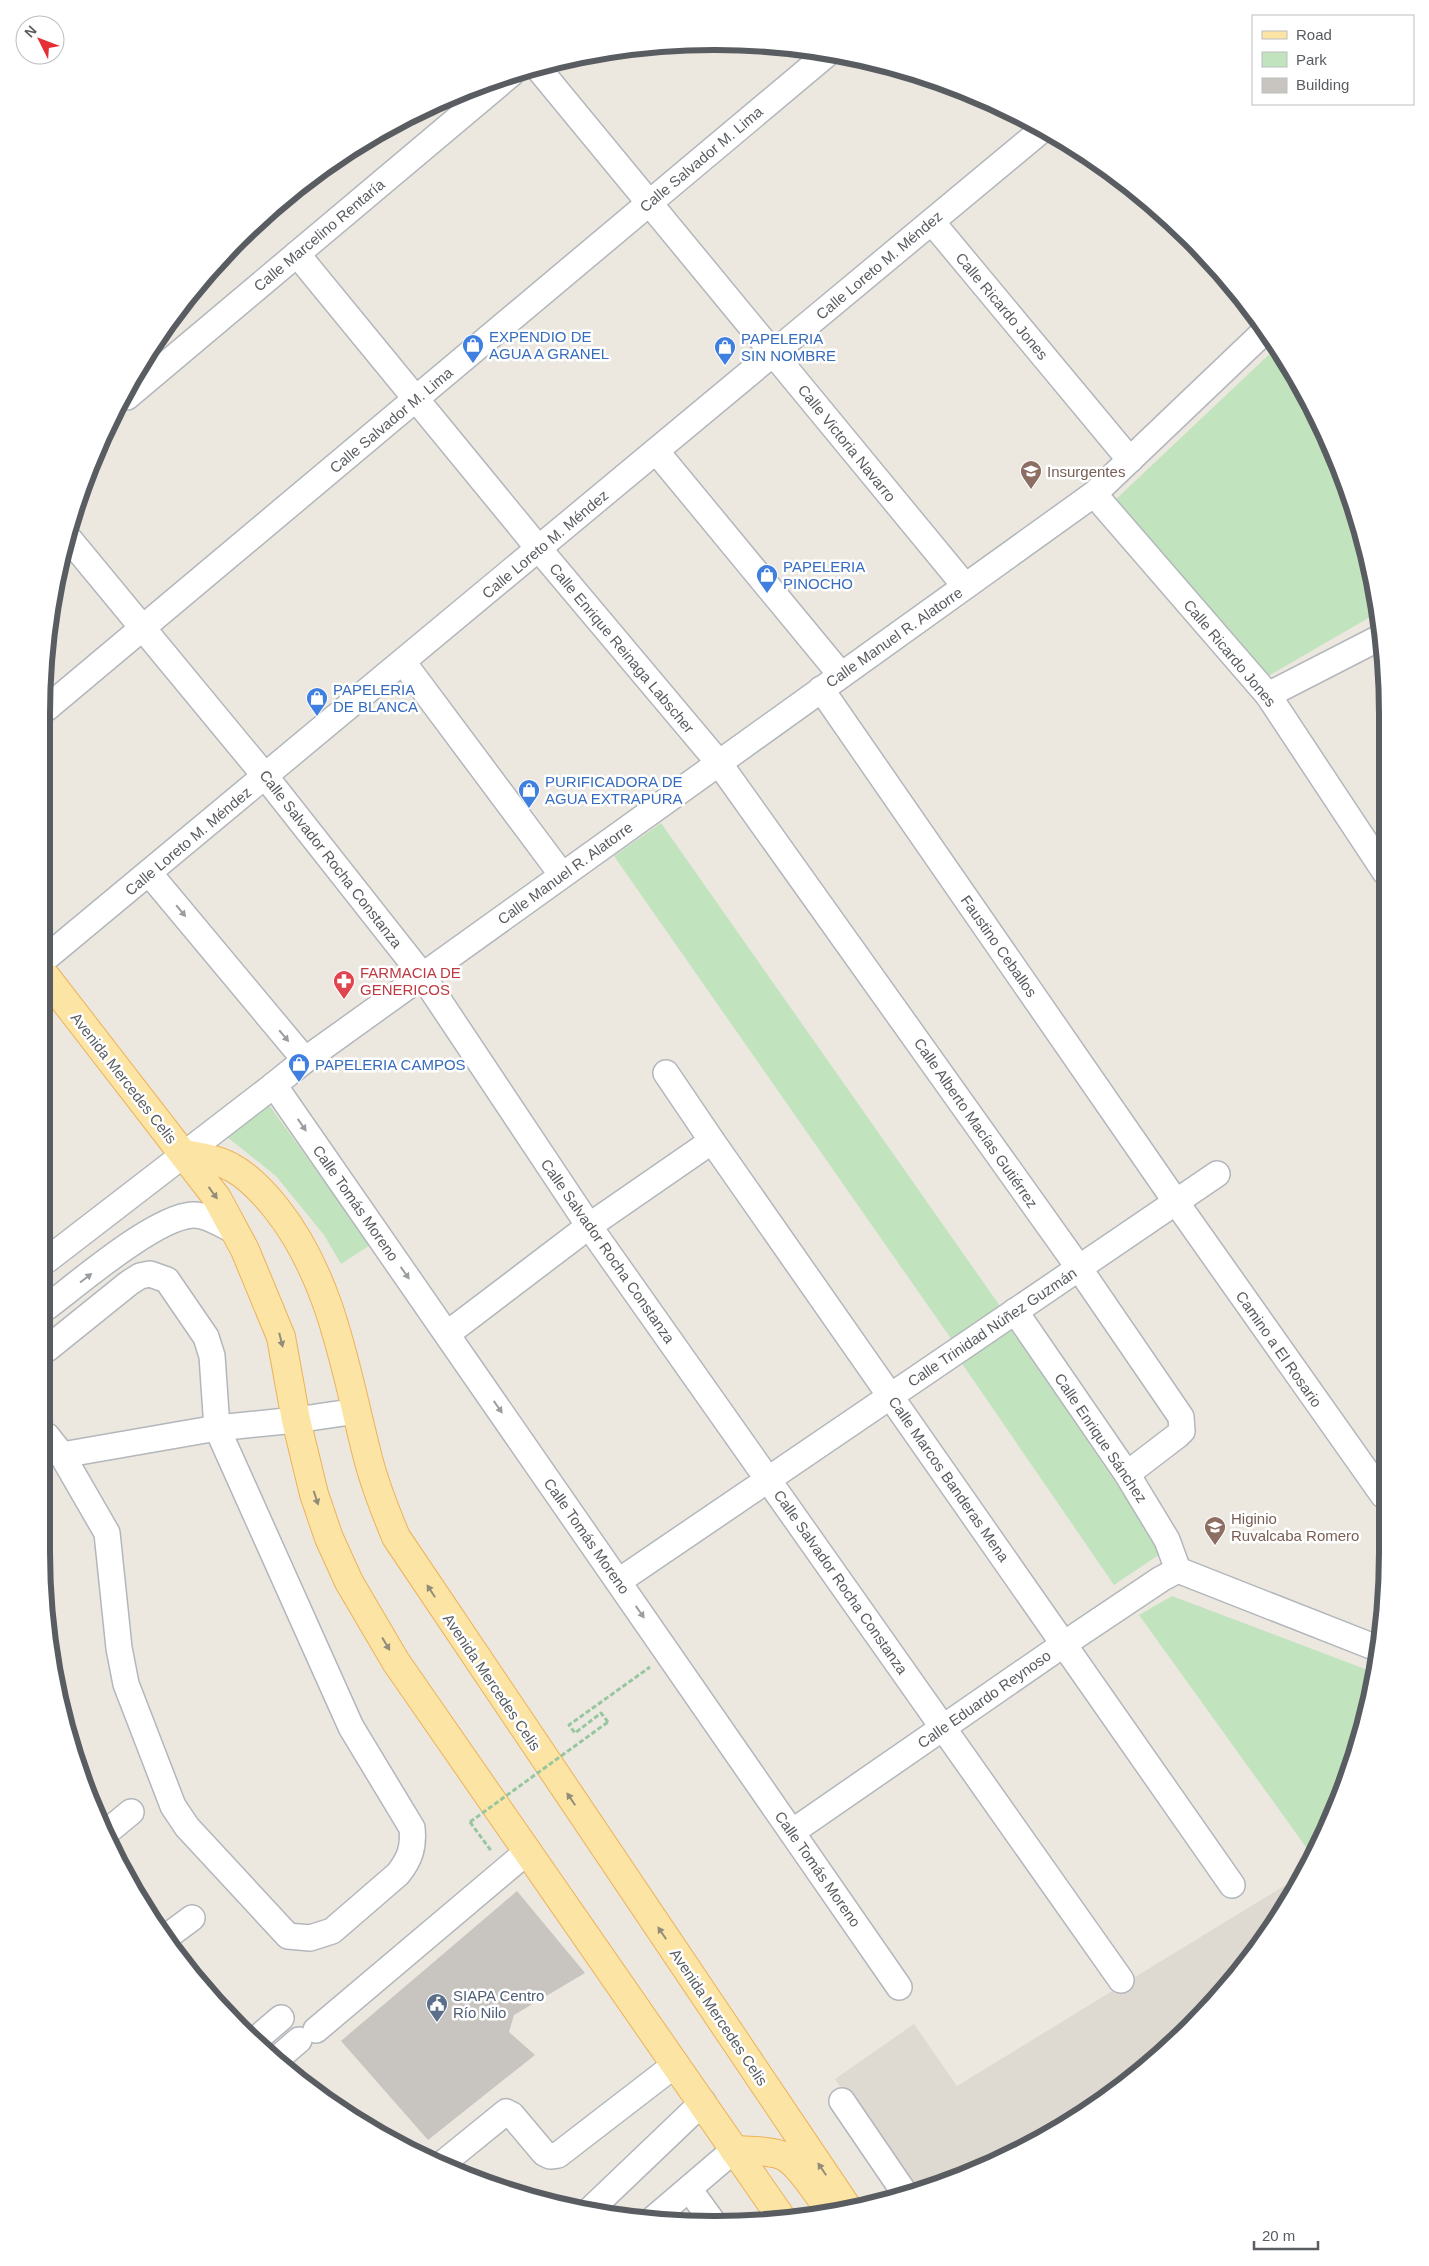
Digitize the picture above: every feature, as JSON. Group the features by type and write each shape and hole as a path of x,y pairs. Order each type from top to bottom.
{"main road":[{"name":"Avenida Mercedes Celis","path":"51,993 184,1154 217,1198 235,1231 281,1337 296,1420 314,1494 329,1538 348,1582 396,1662 703,2102 778,2213"},
{"name":"Avenida Mercedes Celis","path":"184,1154 209,1159 232,1167 266,1196 292,1229 329,1306 372,1471 381,1502 396,1537 844,2203"},
{"path":"734,2150 783,2155 801,2171 827,2206"}],"street":[{"name":"Calle Salvador M. Lima","path":"50,705 821,59"},
{"name":"Calle Victoria Navarro","path":"542,73 965,586"},
{"name":"Calle Marcelino Rentaría","path":"135,390 495,87"},
{"name":"Calle Loreto M. Méndez","path":"50,955 1037,134"},
{"name":"Calle Ricardo Jones","path":"932,222 1130,460"},
{"name":"Calle Enrique Reinaga Labscher","path":"296,254 539,549 719,763"},
{"name":"Calle Manuel R. Alatorre","path":"50,1258 274,1086 304,1060 1094,494 1260,336"},
{"path":"656,451 841,676"},
{"name":"Calle Ricardo Jones","path":"1094,494 1268,695 1379,863"},
{"name":"Calle Salvador Rocha Constanza","path":"73,543 265,776 422,976 589,1226 1121,1980"},
{"path":"1268,695 1374,640"},
{"path":"403,662 562,875"},
{"name":"Faustino Ceballos","path":"821,689 1176,1202"},
{"name":"Calle Alberto Macías Gutiérrez","path":"719,763 1079,1268 1183,1422 1182,1430 1178,1435 1127,1474"},
{"path":"149,873 304,1060"},
{"name":"Calle Marcos Banderas Mena","path":"666,1073 1232,1885"},
{"name":"Calle Tomás Moreno","path":"274,1086 899,1986"},
{"path":"447,1334 589,1226 712,1141"},
{"name":"Calle Trinidad Núñez Guzmán","path":"619,1581 1217,1174"},
{"name":"Camino a El Rosario","path":"1176,1202 1379,1490"},
{"path":"50,1305 116,1255 157,1227 173,1220 193,1215 208,1218 235,1231"},
{"path":"50,1347 140,1276 150,1274 167,1280 210,1345 217,1428 351,1727 412,1828 412,1852 407,1863 398,1874 332,1931 310,1938 288,1936 178,1815 126,1684 119,1648 107,1533 62,1455 50,1440"},
{"name":"Calle Enrique Sánchez","path":"1016,1311 1127,1474 1167,1540 1178,1570"},
{"path":"62,1455 217,1428 296,1420 357,1411"},
{"path":"1178,1570 1372,1646"},
{"name":"Calle Eduardo Reynoso","path":"792,1832 1064,1644 1161,1579 1178,1570"},
{"path":"111,1828 131,1812"},
{"path":"282,2056 528,1851"},
{"path":"171,1934 192,1918"},
{"path":"260,2036 281,2018"},
{"path":"448,2159 506,2112 512,2115 544,2153 550,2156 558,2155 676,2064"},
{"path":"842,2101 902,2189"},
{"path":"595,2205 703,2102"},
{"path":"660,2214 734,2150"},
{"path":"689,2189 708,2216"}],"path":[{"path":"487,1846 470,1822 608,1722 601,1713 575,1732 569,1725 668,1653"}],"shaded area":[{"path":"1291,1881 1267,1921 1242,1956 1214,1990 1153,2051 1119,2079 1047,2127 969,2165 907,2187 835,2079 914,2024 957,2086"}],"green space":[{"path":"1272,352 1290,382 1310,421 1344,501 1366,585 1371,616 1265,678 1114,501"},
{"path":"661,823 1000,1306 952,1340 614,856"},
{"path":"269,1105 370,1245 341,1264 324,1235 276,1176 227,1137"},
{"path":"1010,1328 1163,1552 1114,1585 961,1362"},
{"path":"1172,1596 1368,1670 1344,1765 1308,1849 1139,1615"}],"building":[{"name":"SIAPA Centro Río Nilo","path":"517,1891 585,1973 514,2015 509,2032 535,2055 428,2140 341,2041"}],"place":[{"name":"EXPENDIO DE AGUA A GRANEL","path":"473,364"},
{"name":"PAPELERIA SIN NOMBRE","path":"725,366"},
{"name":"Insurgentes","path":"1031,490"},
{"name":"PAPELERIA PINOCHO","path":"767,594"},
{"name":"PAPELERIA DE BLANCA","path":"317,717"},
{"name":"PURIFICADORA DE AGUA EXTRAPURA","path":"529,809"},
{"name":"FARMACIA DE GENERICOS","path":"344,1000"},
{"name":"PAPELERIA CAMPOS","path":"299,1083"},
{"name":"Higinio Ruvalcaba Romero","path":"1215,1546"},
{"name":"SIAPA Centro Río Nilo","path":"437,2023"}]}
